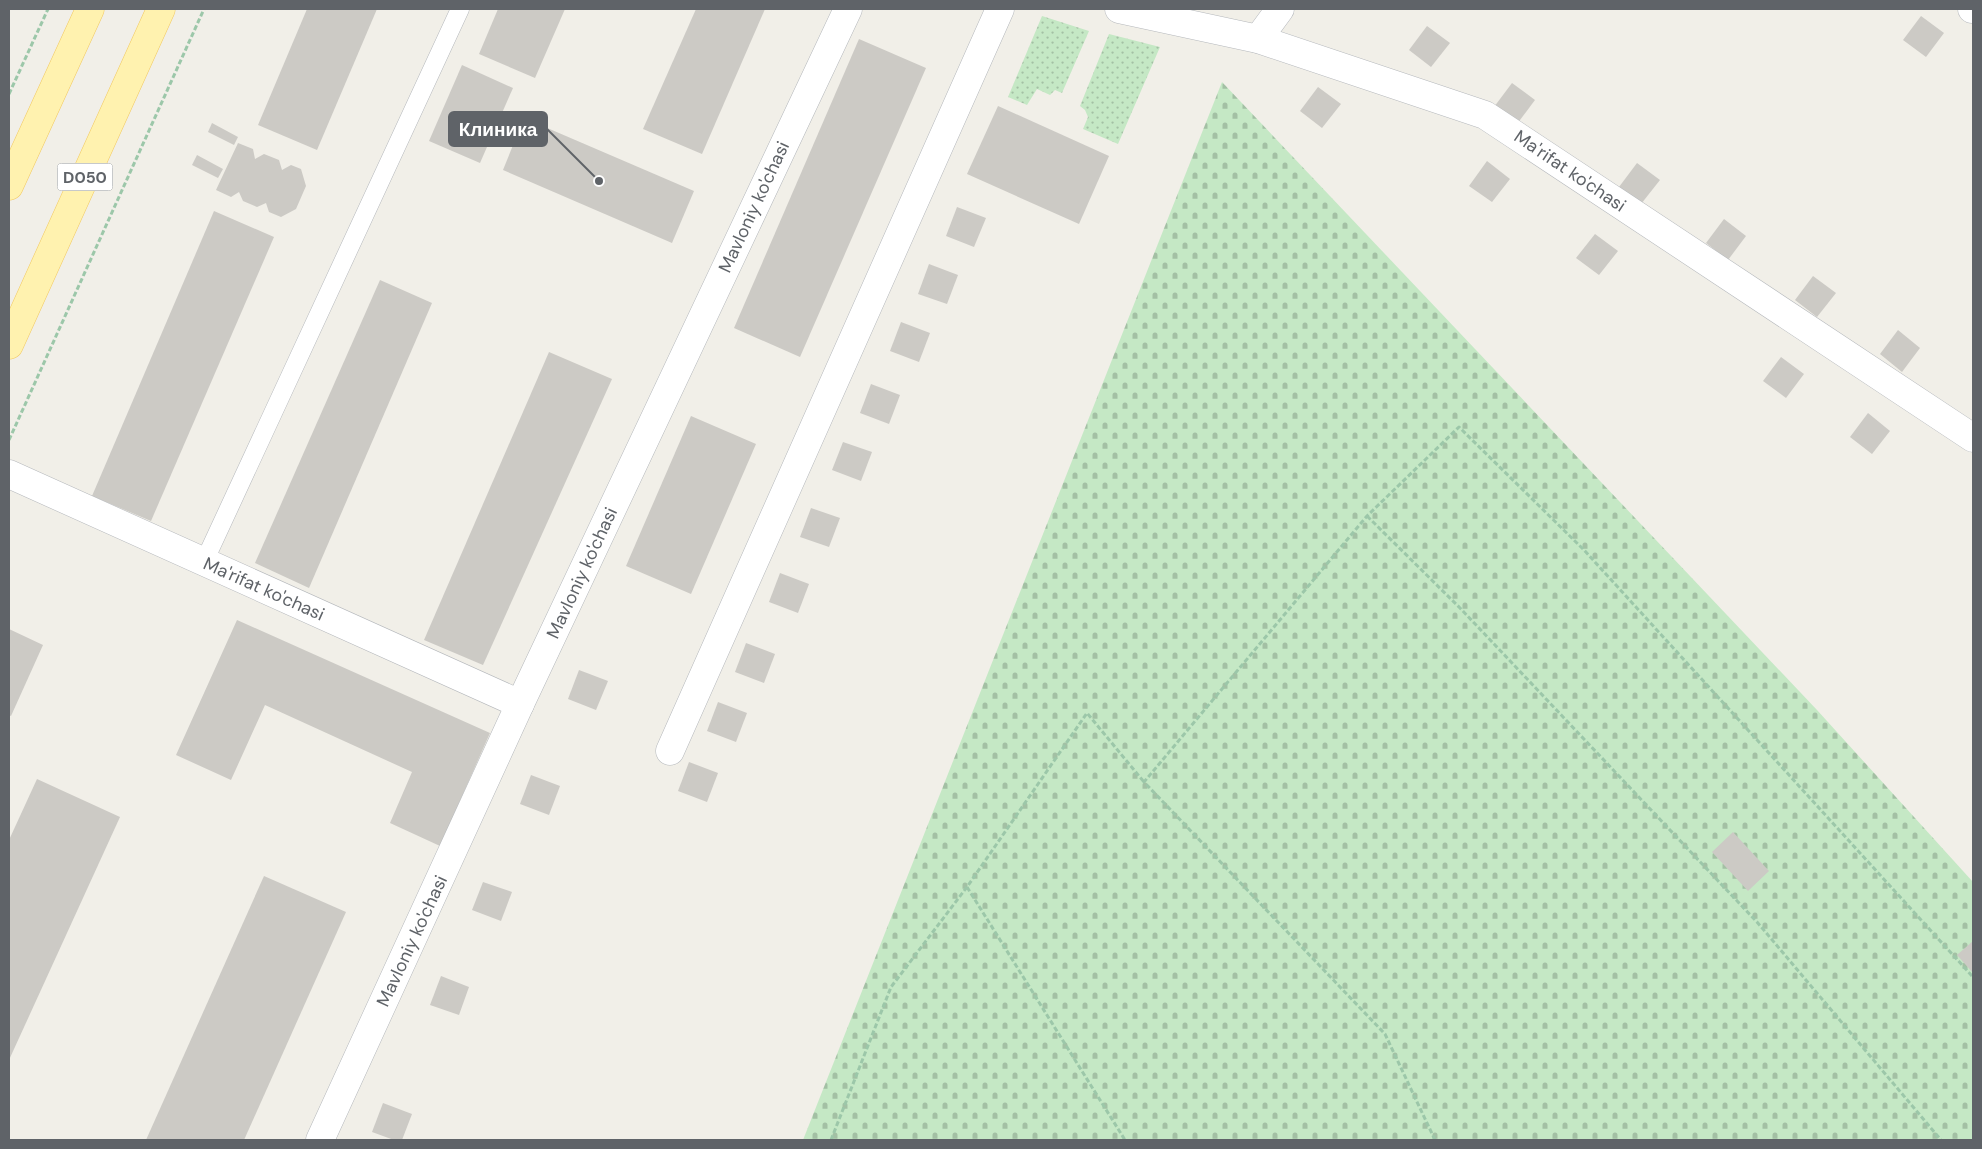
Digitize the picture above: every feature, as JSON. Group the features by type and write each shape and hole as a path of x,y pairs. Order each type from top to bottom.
{"main road":[{"path":"9,186 90,9"},
{"name":"D050","path":"9,345 160,9"}],"street":[{"name":"Mavloniy ko'chasi","path":"320,1140 520,704 848,9"},
{"path":"670,751 1000,9"},
{"name":"Ma'rifat ko'chasi","path":"1119,9 1258,40 1485,115 1973,438"},
{"path":"1258,40 1280,9"},
{"name":"Ma'rifat ko'chasi","path":"9,474 520,704"}],"lane":[{"path":"204,562 460,9"}],"path":[{"path":"9,94 48,9"},
{"path":"9,440 204,9"},
{"path":"1144,782 1367,516 1459,426 1584,550 1973,978"},
{"path":"1367,516 1460,608 1756,922 1941,1140"},
{"path":"831,1140 891,988 967,886 1087,713 1144,782 1385,1034 1435,1140"},
{"path":"967,886 1125,1140"}],"green space":[{"path":"1042,16 1089,31 1062,93 1055,90 1050,95 1037,89 1027,105 1008,97"},
{"path":"1109,34 1160,47 1118,144 1083,129 1088,117 1085,110 1080,106"},
{"path":"1222,82 1817,710 1973,882 1973,1140 803,1140"}],"building":[{"path":"307,9 377,9 317,150 258,125"},
{"path":"498,9 565,9 535,78 479,54"},
{"path":"696,9 765,9 702,154 643,129"},
{"path":"1921,16 1944,33 1926,57 1903,40"},
{"path":"1427,26 1450,43 1431,67 1409,50"},
{"path":"859,39 926,68 800,357 734,328"},
{"path":"462,65 513,88 480,163 429,141"},
{"path":"1512,83 1535,100 1517,124 1494,107"},
{"path":"1318,87 1341,104 1322,128 1300,111"},
{"path":"998,106 1109,156 1079,224 967,174"},
{"path":"524,118 694,191 672,243 503,170"},
{"path":"212,123 238,137 234,145 208,132"},
{"path":"238,143 253,149 255,159 264,154 279,160 282,170 291,165 301,169 306,186 296,209 281,217 269,212 266,203 257,207 243,201 239,192 231,197 216,190"},
{"path":"197,155 223,169 218,178 192,165"},
{"path":"1487,161 1510,179 1492,202 1469,186"},
{"path":"1637,163 1660,180 1641,204 1619,187"},
{"path":"957,207 986,218 974,247 946,236"},
{"path":"214,211 274,237 151,521 92,496"},
{"path":"1724,219 1746,236 1728,260 1706,243"},
{"path":"1595,234 1618,251 1599,275 1576,258"},
{"path":"929,264 958,275 947,304 918,294"},
{"path":"1813,276 1836,293 1817,317 1795,300"},
{"path":"380,280 432,303 309,588 255,563"},
{"path":"901,322 930,333 919,362 890,351"},
{"path":"1898,330 1920,348 1902,372 1880,354"},
{"path":"549,352 612,379 483,665 424,640"},
{"path":"1781,357 1804,374 1786,398 1763,381"},
{"path":"871,384 900,395 889,424 860,413"},
{"path":"1868,413 1890,431 1872,454 1850,437"},
{"path":"691,416 756,444 691,594 626,566"},
{"path":"843,442 872,452 861,481 832,470"},
{"path":"811,508 840,518 829,547 800,537"},
{"path":"780,573 809,584 798,613 769,602"},
{"path":"237,620 490,733 440,846 390,823 412,772 265,705 231,780 176,755"},
{"path":"9,629 43,645 11,716 9,715"},
{"path":"746,643 775,654 764,683 735,672"},
{"path":"579,670 608,681 596,710 568,699"},
{"path":"718,702 747,713 736,742 707,731"},
{"path":"689,762 718,773 707,802 678,791"},
{"path":"531,775 560,786 549,815 520,804"},
{"path":"37,779 120,817 9,1060 9,840"},
{"path":"1733,832 1769,871 1748,891 1712,852"},
{"path":"264,876 346,912 244,1140 146,1140"},
{"path":"483,882 512,892 501,921 472,910"},
{"path":"1973,941 1973,973 1957,955"},
{"path":"441,976 469,987 459,1015 430,1005"},
{"path":"383,1103 412,1114 402,1140 394,1140 372,1132"}],"place":[{"name":"Клиника","path":"599,181"}]}
